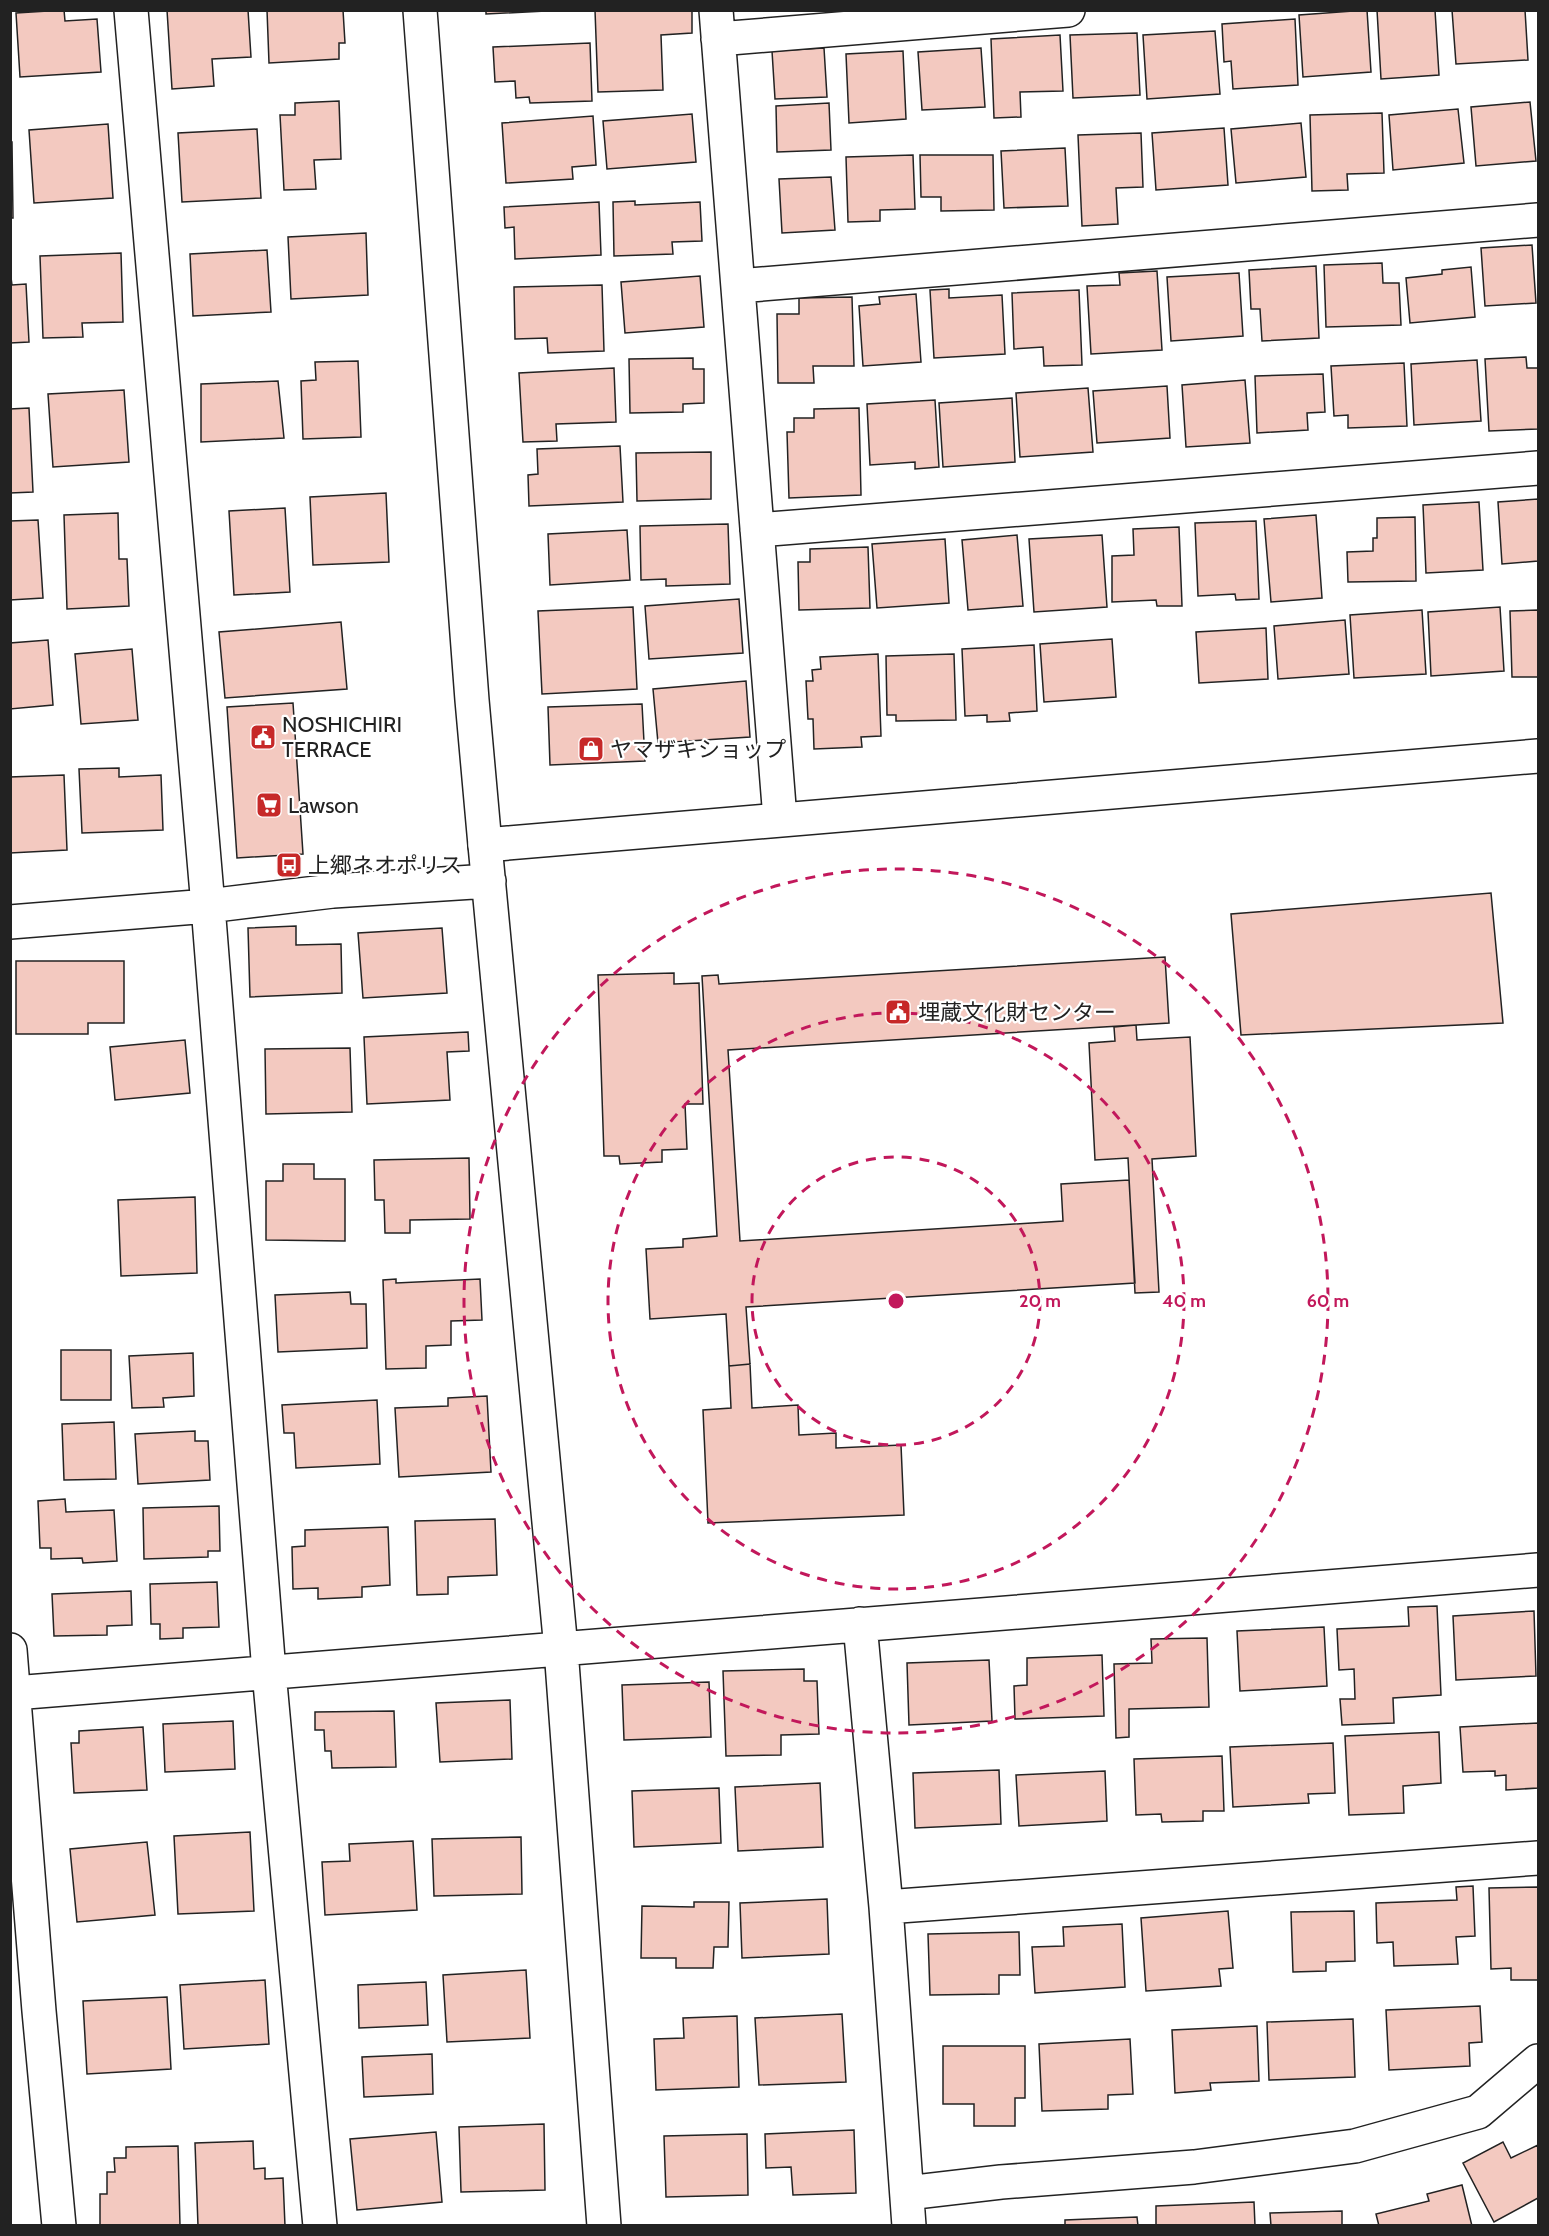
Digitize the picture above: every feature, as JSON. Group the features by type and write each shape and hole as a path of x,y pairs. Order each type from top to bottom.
{"street":[{"path":"131,10 208,906 268,1672 320,2226"},
{"path":"420,10 472,700 561,1649 604,2226"},
{"path":"780,819 717,25 1068,10"},
{"path":"738,286 1539,220"},
{"path":"757,530 1539,468"},
{"path":"485,845 1539,756"},
{"path":"10,922 208,906 333,891 489,881"},
{"path":"14,1693 1539,1570"},
{"path":"860,1624 886,1907 909,2226"},
{"path":"10,1650 59,2226"},
{"path":"886,1907 1539,1858"},
{"path":"907,2193 1001,2182 1194,2167 1356,2146 1478,2112 1539,2061"}],"building":[{"path":"64,10 65,21 97,19 101,72 20,77 16,13"},
{"path":"167,10 248,10 251,57 212,59 214,86 172,89"},
{"path":"267,10 343,10 345,43 339,43 339,59 269,63"},
{"path":"486,10 565,10 486,14"},
{"path":"595,10 692,10 692,33 661,35 663,90 598,92"},
{"path":"1367,10 1371,72 1303,77 1299,15"},
{"path":"1377,10 1435,10 1439,75 1381,79"},
{"path":"1452,10 1525,10 1528,60 1456,64"},
{"path":"1295,19 1298,85 1233,89 1231,61 1224,62 1222,24"},
{"path":"1215,31 1220,94 1147,99 1143,35"},
{"path":"1137,33 1140,95 1073,98 1070,35"},
{"path":"1060,35 1063,91 1020,92 1021,117 994,118 991,39"},
{"path":"590,43 592,101 530,103 529,97 516,98 515,81 495,82 493,47"},
{"path":"824,48 827,97 775,99 772,51"},
{"path":"981,48 985,107 922,110 918,52"},
{"path":"903,51 906,119 849,123 846,54"},
{"path":"339,101 341,159 314,160 316,189 284,190 280,115 295,115 295,103"},
{"path":"1530,102 1536,161 1476,166 1471,107"},
{"path":"829,103 831,150 777,152 776,106"},
{"path":"1458,109 1464,163 1393,170 1389,115"},
{"path":"1382,113 1384,173 1347,174 1348,190 1312,191 1310,115"},
{"path":"692,114 696,162 607,169 603,121"},
{"path":"593,116 596,165 572,167 573,179 506,183 502,123"},
{"path":"1301,123 1306,177 1236,183 1231,129"},
{"path":"108,124 113,198 34,203 29,130"},
{"path":"1224,128 1228,185 1156,190 1152,133"},
{"path":"257,129 261,198 182,202 178,133"},
{"path":"1141,133 1143,187 1116,188 1118,224 1082,226 1078,135"},
{"path":"10,142 12,142 13,218 10,218"},
{"path":"1065,148 1068,206 1004,208 1001,151"},
{"path":"913,155 915,209 880,210 880,221 848,222 846,157"},
{"path":"920,155 993,155 994,210 941,211 941,197 921,197"},
{"path":"831,177 835,230 782,233 779,179"},
{"path":"635,201 635,205 700,202 702,241 672,242 673,254 614,256 613,202"},
{"path":"599,202 601,255 515,259 514,227 505,228 504,207"},
{"path":"366,233 368,295 291,299 288,237"},
{"path":"1532,245 1536,303 1485,306 1481,248"},
{"path":"267,250 271,312 193,316 190,254"},
{"path":"121,253 123,322 82,323 83,337 43,338 40,256"},
{"path":"1382,263 1383,283 1399,283 1401,325 1326,327 1324,265"},
{"path":"1316,266 1319,338 1262,341 1260,309 1251,309 1249,270"},
{"path":"1471,267 1475,317 1410,323 1406,278 1442,274 1442,270"},
{"path":"10,270 12,285 26,284 29,342 10,343"},
{"path":"1157,271 1162,350 1091,354 1087,286 1120,285 1119,273"},
{"path":"1239,273 1243,336 1171,341 1167,277"},
{"path":"700,276 704,327 625,333 621,282"},
{"path":"602,285 604,351 548,353 547,338 515,339 514,287"},
{"path":"949,289 949,298 1002,295 1005,354 934,358 930,290"},
{"path":"1079,290 1082,365 1044,366 1043,347 1014,349 1012,293"},
{"path":"916,294 921,362 863,366 859,306 880,304 879,297"},
{"path":"852,297 854,366 813,366 814,383 778,383 777,314 799,314 799,298"},
{"path":"1526,357 1527,368 1538,368 1538,429 1489,431 1485,359"},
{"path":"693,358 693,369 704,369 704,403 683,404 683,412 630,413 629,359"},
{"path":"1477,360 1481,421 1414,425 1411,364"},
{"path":"358,361 361,437 303,439 301,381 316,380 315,362"},
{"path":"1404,363 1407,426 1348,428 1348,415 1334,416 1331,366"},
{"path":"614,368 616,422 556,424 557,441 523,442 519,373"},
{"path":"1323,374 1325,412 1307,413 1308,430 1257,433 1255,376"},
{"path":"1245,380 1250,443 1186,447 1182,385"},
{"path":"278,381 284,438 201,442 201,384"},
{"path":"1167,386 1170,438 1097,443 1093,391"},
{"path":"1088,388 1093,452 1020,457 1016,393"},
{"path":"124,390 129,462 53,467 48,394"},
{"path":"1012,398 1015,462 943,467 939,403"},
{"path":"935,400 939,467 915,469 915,462 870,465 867,404"},
{"path":"29,408 33,492 10,493 10,409"},
{"path":"859,408 861,495 789,498 787,432 794,432 794,418 814,418 814,409"},
{"path":"620,446 623,502 529,506 528,475 538,474 537,449"},
{"path":"711,452 711,499 637,501 636,453"},
{"path":"386,493 389,562 313,565 310,497"},
{"path":"1538,499 1538,561 1502,564 1498,502"},
{"path":"1479,502 1483,570 1426,573 1423,505"},
{"path":"285,508 290,592 234,595 229,511"},
{"path":"118,513 119,559 127,559 129,606 67,609 64,515"},
{"path":"1316,515 1322,598 1271,602 1264,519"},
{"path":"1415,517 1416,581 1348,582 1347,552 1373,551 1373,538 1377,538 1377,518"},
{"path":"38,520 43,598 10,600 10,521"},
{"path":"1256,521 1259,599 1236,600 1235,594 1198,596 1195,523"},
{"path":"728,524 730,584 666,586 666,579 641,580 640,526"},
{"path":"1179,527 1182,606 1157,606 1156,600 1112,602 1112,556 1134,555 1133,529"},
{"path":"627,530 630,580 550,585 548,534"},
{"path":"1017,535 1023,606 968,610 962,540"},
{"path":"1102,535 1107,607 1034,612 1029,539"},
{"path":"945,539 949,603 877,608 872,544"},
{"path":"868,547 870,608 799,610 798,562 810,562 810,549"},
{"path":"739,599 743,653 649,659 645,606"},
{"path":"633,607 637,689 542,694 538,611"},
{"path":"1500,607 1504,671 1431,676 1428,612"},
{"path":"1422,610 1426,674 1354,678 1350,615"},
{"path":"1538,610 1538,677 1512,677 1510,611"},
{"path":"1345,620 1349,674 1278,679 1274,626"},
{"path":"341,622 347,689 225,698 219,632"},
{"path":"1266,628 1268,679 1199,683 1196,632"},
{"path":"1112,639 1116,697 1044,702 1040,644"},
{"path":"48,640 53,705 10,709 10,643"},
{"path":"1034,645 1037,711 1009,713 1010,721 987,722 987,715 965,716 962,649"},
{"path":"132,649 138,720 81,724 75,654"},
{"path":"878,654 881,736 861,737 862,747 814,749 813,719 808,719 806,681 813,681 812,670 821,669 820,657"},
{"path":"954,654 956,720 896,721 896,715 887,715 886,656"},
{"path":"746,681 750,737 658,743 653,689"},
{"path":"293,703 303,854 237,858 227,707"},
{"path":"642,704 645,761 550,765 548,707"},
{"path":"119,768 119,777 161,775 163,830 82,833 79,769"},
{"path":"64,775 67,850 10,853 10,777"},
{"path":"1491,893 1503,1023 1241,1035 1231,914"},
{"path":"296,926 296,945 341,944 342,993 250,997 248,928"},
{"path":"442,928 447,993 363,998 358,933"},
{"path":"1165,957 1169,1023 728,1050 740,1241 1063,1221 1061,1184 1129,1180 1135,1283 746,1307 750,1364 729,1366 726,1314 650,1319 646,1249 683,1247 683,1239 717,1236 702,976 718,975 719,984"},
{"path":"16,961 124,961 124,1023 88,1023 88,1034 16,1034"},
{"path":"674,973 674,984 699,983 703,1104 685,1104 687,1149 662,1150 662,1162 620,1164 619,1156 604,1156 598,975"},
{"path":"1136,1025 1137,1040 1190,1037 1196,1156 1152,1159 1159,1292 1135,1293 1128,1158 1095,1160 1089,1043 1115,1041 1114,1027"},
{"path":"468,1032 469,1051 447,1052 450,1100 367,1104 364,1037"},
{"path":"185,1040 190,1093 115,1100 110,1047"},
{"path":"350,1048 352,1112 266,1114 265,1049"},
{"path":"469,1158 470,1219 410,1220 410,1233 385,1233 384,1200 375,1200 374,1160"},
{"path":"283,1164 314,1164 314,1179 345,1179 345,1241 266,1240 266,1181 283,1181"},
{"path":"195,1197 197,1273 121,1276 118,1200"},
{"path":"396,1279 396,1283 480,1279 482,1320 451,1321 451,1345 426,1346 426,1368 386,1369 383,1280"},
{"path":"350,1292 351,1304 366,1304 367,1348 278,1352 275,1295"},
{"path":"61,1350 111,1350 111,1400 61,1400"},
{"path":"193,1353 194,1396 163,1398 164,1407 132,1408 129,1356"},
{"path":"750,1364 752,1408 798,1405 799,1435 836,1433 836,1448 901,1445 904,1515 708,1523 703,1410 731,1408 729,1366"},
{"path":"487,1396 491,1472 399,1477 395,1408 448,1406 448,1398"},
{"path":"377,1400 380,1464 296,1468 294,1433 284,1433 282,1405"},
{"path":"114,1422 116,1479 64,1480 62,1424"},
{"path":"195,1431 195,1441 208,1441 210,1480 138,1484 135,1434"},
{"path":"65,1499 66,1512 114,1510 117,1561 83,1563 82,1558 51,1559 51,1548 40,1548 38,1501"},
{"path":"219,1506 220,1551 208,1551 208,1557 144,1559 143,1508"},
{"path":"495,1519 497,1575 448,1577 448,1594 417,1595 415,1521"},
{"path":"388,1527 390,1585 362,1587 362,1597 318,1599 318,1588 293,1589 292,1547 305,1546 305,1530"},
{"path":"217,1582 219,1627 183,1628 183,1638 160,1639 160,1624 151,1624 150,1584"},
{"path":"131,1591 132,1625 107,1626 107,1635 54,1636 52,1594"},
{"path":"1437,1606 1441,1695 1393,1698 1394,1723 1342,1725 1340,1699 1355,1699 1354,1669 1339,1670 1337,1629 1409,1626 1408,1607"},
{"path":"1534,1611 1536,1676 1456,1680 1453,1616"},
{"path":"1324,1627 1327,1686 1240,1691 1237,1631"},
{"path":"1207,1638 1209,1707 1129,1709 1129,1737 1116,1738 1114,1664 1152,1663 1151,1639"},
{"path":"1102,1655 1104,1716 1015,1719 1014,1686 1027,1685 1027,1658"},
{"path":"989,1660 992,1721 909,1725 907,1663"},
{"path":"804,1669 804,1681 817,1681 819,1734 781,1735 781,1755 726,1756 723,1671"},
{"path":"709,1682 711,1737 624,1740 622,1685"},
{"path":"510,1700 512,1759 440,1762 436,1703"},
{"path":"394,1711 396,1767 332,1768 331,1751 325,1751 324,1730 315,1730 315,1712"},
{"path":"233,1721 235,1769 165,1772 163,1724"},
{"path":"1538,1723 1538,1788 1506,1790 1506,1775 1495,1776 1495,1771 1463,1772 1460,1727"},
{"path":"143,1727 147,1790 74,1793 71,1743 79,1743 79,1731"},
{"path":"1439,1732 1441,1783 1403,1786 1404,1813 1349,1815 1345,1736"},
{"path":"1333,1743 1335,1793 1308,1794 1309,1803 1233,1807 1230,1747"},
{"path":"1222,1756 1224,1811 1203,1811 1203,1821 1162,1822 1161,1814 1136,1815 1134,1759"},
{"path":"999,1770 1001,1824 915,1828 913,1773"},
{"path":"1105,1771 1107,1821 1019,1826 1016,1775"},
{"path":"820,1783 823,1847 738,1851 735,1787"},
{"path":"719,1788 721,1843 634,1847 632,1791"},
{"path":"250,1832 254,1911 178,1914 174,1836"},
{"path":"521,1837 522,1894 434,1896 432,1839"},
{"path":"413,1841 417,1910 325,1915 322,1862 350,1861 349,1844"},
{"path":"147,1842 155,1915 77,1922 70,1849"},
{"path":"1473,1886 1475,1936 1456,1937 1458,1964 1394,1966 1393,1942 1377,1943 1376,1903 1457,1900 1456,1887"},
{"path":"1538,1887 1538,1980 1511,1980 1511,1968 1491,1969 1489,1888"},
{"path":"827,1899 829,1954 742,1958 740,1903"},
{"path":"694,1902 729,1902 728,1947 714,1947 713,1968 676,1968 676,1958 641,1958 642,1906 694,1907"},
{"path":"1228,1911 1233,1968 1219,1969 1221,1986 1146,1991 1141,1918"},
{"path":"1354,1911 1355,1961 1326,1962 1326,1971 1293,1972 1291,1912"},
{"path":"1122,1924 1125,1987 1035,1993 1032,1947 1064,1946 1063,1927"},
{"path":"1019,1932 1020,1975 999,1975 999,1994 930,1995 928,1934"},
{"path":"526,1970 530,2038 447,2042 443,1975"},
{"path":"265,1980 269,2044 184,2049 180,1985"},
{"path":"426,1982 428,2025 359,2028 358,1985"},
{"path":"167,1997 171,2069 87,2074 83,2001"},
{"path":"1480,2006 1482,2042 1469,2043 1470,2066 1389,2070 1386,2010"},
{"path":"842,2014 846,2082 759,2085 755,2018"},
{"path":"737,2016 739,2087 656,2090 654,2039 684,2038 683,2018"},
{"path":"1353,2019 1355,2077 1269,2080 1267,2022"},
{"path":"1257,2026 1259,2081 1210,2083 1211,2090 1175,2093 1172,2030"},
{"path":"1130,2039 1133,2094 1108,2095 1108,2109 1042,2111 1039,2044"},
{"path":"943,2046 1025,2046 1025,2098 1015,2098 1015,2126 974,2126 974,2104 943,2104"},
{"path":"432,2054 433,2094 364,2097 362,2057"},
{"path":"544,2124 545,2190 461,2192 459,2127"},
{"path":"854,2130 856,2193 793,2195 791,2167 766,2168 765,2134"},
{"path":"436,2132 442,2202 357,2210 350,2139"},
{"path":"747,2134 748,2195 666,2197 664,2136"},
{"path":"253,2141 254,2169 265,2168 265,2179 283,2178 285,2226 198,2226 195,2143"},
{"path":"1503,2142 1511,2158 1538,2145 1538,2198 1494,2222 1463,2163"},
{"path":"178,2146 180,2226 100,2226 100,2194 107,2194 107,2172 115,2172 114,2158 126,2158 126,2147"},
{"path":"1462,2185 1472,2226 1379,2226 1376,2214 1429,2201 1427,2194"},
{"path":"1254,2202 1255,2226 1156,2226 1156,2206"},
{"path":"1342,2211 1342,2226 1271,2226 1270,2213"},
{"path":"1137,2217 1138,2226 1065,2226 1065,2220"}],"place":[{"name":"NOSHICHIRI TERRACE","path":"263,737"},
{"name":"ヤマザキショップ","path":"591,749"},
{"name":"Lawson","path":"269,805"},
{"name":"上郷ネオポリス","path":"289,865"},
{"name":"埋蔵文化財センター","path":"898,1012"}]}
